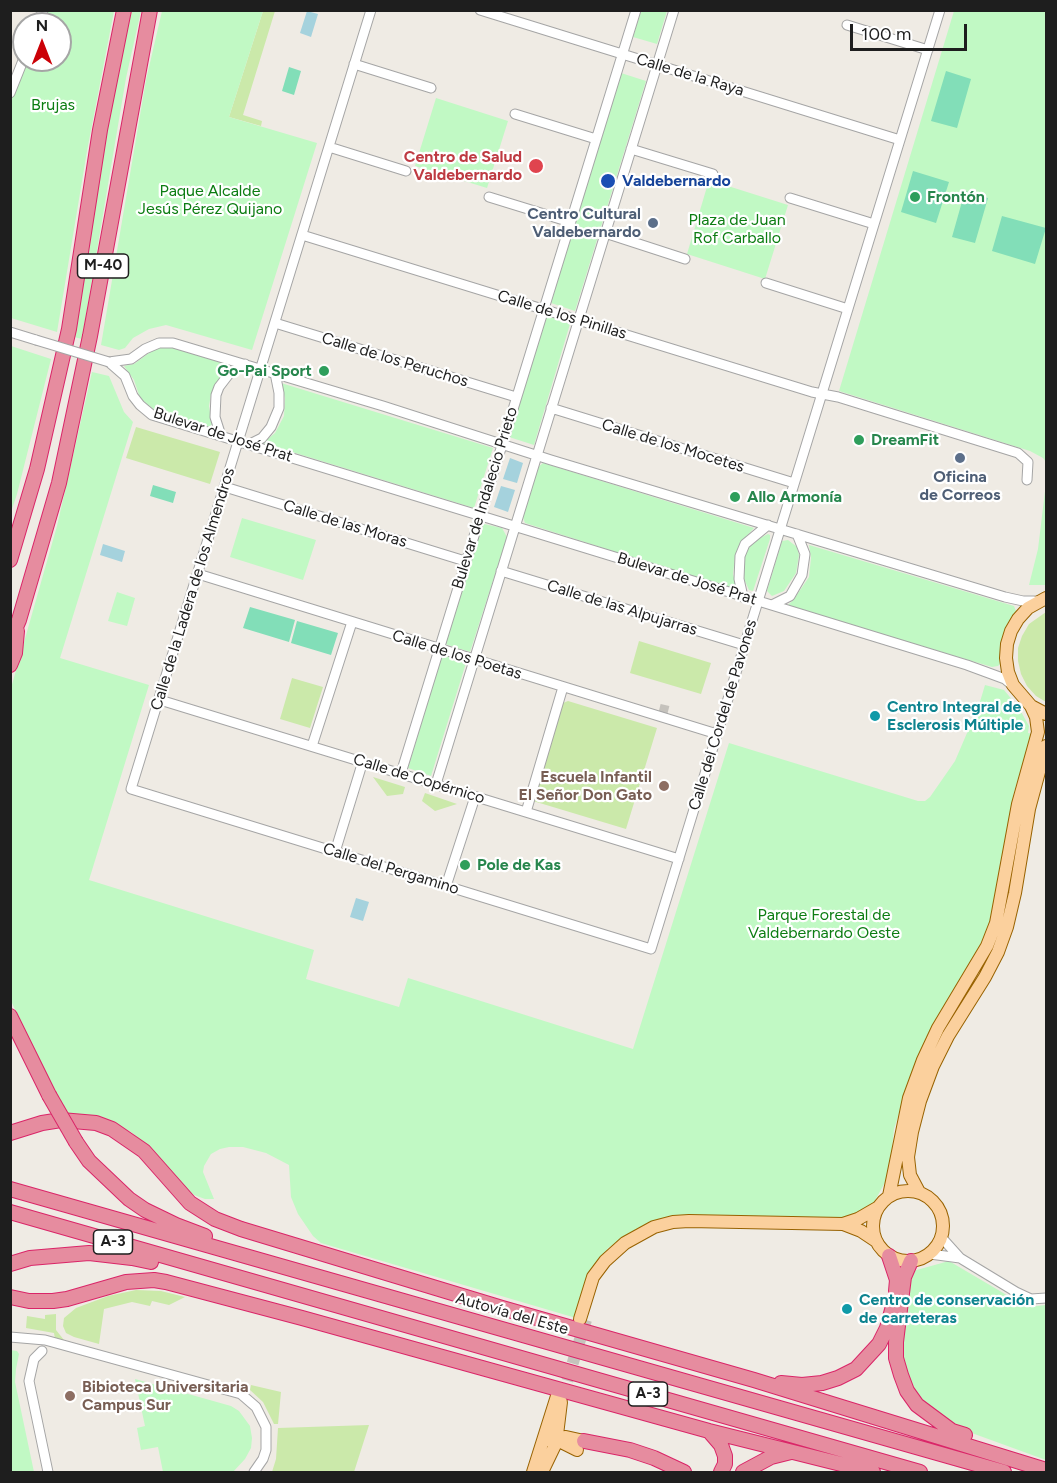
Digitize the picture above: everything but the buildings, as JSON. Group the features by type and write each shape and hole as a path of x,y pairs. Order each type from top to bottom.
{"highway":[{"name":"M-40","path":"10,560 34,479 69,329 100,130 124,10"},
{"name":"M-40","path":"10,641 19,620 59,483 90,336 150,10"},
{"path":"10,532 34,479"},
{"path":"10,665 15,653 19,620"},
{"path":"10,1016 49,1095 89,1161 114,1186 145,1210 210,1238 424,1298 511,1331"},
{"path":"10,1133 42,1123 62,1120 96,1123 131,1140 144,1151 190,1203 215,1219 241,1229 502,1308 754,1380 1047,1470"},
{"name":"Autovía del Este","path":"10,1189 1004,1473"},
{"name":"A-3","path":"10,1212 216,1273 920,1473"},
{"path":"10,1264 30,1258 89,1253 132,1258 182,1270 216,1273"},
{"path":"754,1380 802,1385 822,1383 856,1369 867,1359 879,1344 892,1312 897,1280 889,1256"},
{"path":"911,1261 904,1276 896,1342 896,1359 908,1391 925,1411 952,1431 1047,1465"},
{"path":"10,1297 29,1301 53,1301 126,1282 154,1280 166,1282 709,1431 873,1473"},
{"path":"709,1431 721,1445 725,1456 726,1464 721,1473"},
{"path":"580,1445 644,1461 670,1473"},
{"path":"580,1445 630,1449 684,1473"},
{"path":"743,1473 771,1457 792,1452"}],"main road":[{"path":"889,1196 909,1098 923,1060 938,1028 987,946 996,923 1018,804 1038,732 1036,717 1031,706 1013,685 1008,672 1007,644 1018,619 1028,608 1043,600"},
{"path":"1031,706 1047,714"},
{"path":"919,1192 910,1175 908,1157 920,1101 933,1066 948,1036 985,977 1004,935 1015,893 1029,809 1047,746"},
{"path":"583,1319 593,1277 598,1269 625,1243 664,1224 683,1221 843,1224 858,1220 877,1208 889,1196 904,1191 919,1192 932,1199 940,1210 944,1224 942,1238 930,1254 911,1261 903,1261 889,1256 876,1241 861,1231 843,1224"},
{"path":"876,1241 873,1224 877,1208"},
{"path":"542,1473 557,1438 559,1401"},
{"path":"559,1401 562,1417 580,1445"},
{"path":"535,1473 559,1401"},
{"path":"557,1438 565,1445 580,1445"},
{"path":"535,1473 546,1446 557,1438"},
{"path":"549,1460 580,1445"}],"street":[{"name":"Calle de la Ladera de los Almendros","path":"131,789 370,10"},
{"name":"Calle de la Raya","path":"480,10 900,140"},
{"name":"Bulevar de Indalecio Prieto","path":"401,773 636,10"},
{"path":"436,784 674,10"},
{"name":"Calle del Cordel de Pavones","path":"651,949 940,10"},
{"path":"847,25 927,50"},
{"path":"354,64 431,88"},
{"path":"10,93 18,72"},
{"path":"515,114 596,139"},
{"path":"329,147 406,171"},
{"path":"631,149 713,174"},
{"path":"489,197 570,222"},
{"path":"790,198 874,224"},
{"path":"605,233 685,258"},
{"name":"Calle de los Pinillas","path":"302,235 821,395 838,397 1018,453 1028,462 1027,480 1022,463 1017,459 835,403 821,395"},
{"path":"766,284 848,309"},
{"name":"Calle de los Peruchos","path":"275,323 516,397"},
{"path":"10,332 109,362 131,359 159,343 173,343 1014,600 1043,600"},
{"name":"Bulevar de José Prat","path":"109,362 125,376 133,396 152,415 983,670 1005,678 1013,685"},
{"path":"221,436 215,417 216,394 229,374 245,364"},
{"path":"250,444 262,438 271,427 279,408 279,393 274,373"},
{"name":"Calle de los Mocetes","path":"551,408 794,483"},
{"name":"Calle de las Moras","path":"225,487 465,561"},
{"path":"743,597 739,579 740,556 745,544 768,525"},
{"path":"772,605 790,596 802,575 805,554 797,534"},
{"name":"Calle de las Alpujarras","path":"501,571 744,645"},
{"name":"Calle de los Poetas","path":"198,574 474,660 662,715 717,734"},
{"path":"312,746 352,622"},
{"path":"526,812 563,687"},
{"name":"Calle de Copérnico","path":"160,700 679,859"},
{"path":"335,852 363,761"},
{"name":"Calle del Pergamino","path":"131,789 651,949"},
{"path":"446,886 475,797"},
{"path":"942,1238 960,1258 1016,1292 1031,1299 1047,1298"},
{"path":"930,1254 960,1258"},
{"path":"10,1337 45,1340 241,1394 256,1407 266,1427 266,1450 254,1473"},
{"path":"42,1351 33,1359 29,1381 48,1473"}],"green space":[{"name":"Brujas","path":"114,11 87,151 57,332 11,318 10,98 21,72 72,72 72,12 46,12"},
{"path":"130,11 141,11 126,78 82,339 74,337 114,88"},
{"name":"Paque Alcalde Jesús Pérez Quijano","path":"162,11 263,11 229,117 317,143 252,350 166,325 149,329 133,338 125,348 119,350 101,345 146,80"},
{"path":"263,11 275,11 243,115 262,121 261,126 229,117"},
{"path":"641,11 667,11 657,44 633,37"},
{"path":"954,11 1046,11 1046,462 1030,451 839,391"},
{"path":"289,67 301,71 294,95 282,91"},
{"path":"946,71 971,79 957,128 931,121"},
{"path":"621,73 646,81 575,311 551,303"},
{"path":"436,98 508,121 487,188 415,166"},
{"path":"913,171 949,182 936,223 901,212"},
{"name":"Plaza de Juan Rof Carballo","path":"709,180 788,205 765,279 687,254"},
{"path":"965,191 988,198 975,243 952,237"},
{"path":"1002,216 1046,228 1035,264 992,251"},
{"path":"546,315 570,324 534,445 509,437"},
{"path":"11,346 51,359 11,512"},
{"path":"171,347 229,365 230,368 218,380 211,394 209,406 212,424 210,427 154,410 140,398 134,380 124,366 134,364 153,350"},
{"name":"Parque Forestal de Valdebernardo Oeste","path":"92,372 109,376 124,412 133,422 60,658 149,685 89,880 314,950 306,979 399,1007 408,978 633,1049 729,743 918,801 925,801 955,761 985,685 1004,690 1019,708 1029,726 1028,733 1032,734 1014,792 989,925 972,963 938,1016 914,1066 894,1129 889,1175 872,1206 850,1218 687,1215 628,1235 608,1248 587,1280 576,1318 321,1243 313,1236 298,1214 291,1197 289,1165 266,1153 243,1147 229,1147 211,1154 203,1172 214,1199 205,1199 194,1195 183,1186 149,1147 131,1132 99,1117 66,1113 11,1001 11,688 57,526"},
{"path":"281,383 493,448 474,508 263,443 275,433 284,416 285,398"},
{"path":"136,427 220,452 210,484 126,458"},
{"path":"543,463 754,528 744,539 735,557 733,574 738,591 525,523 522,515 537,468"},
{"path":"1046,483 1046,585 1029,585 1038,549"},
{"path":"153,485 176,492 173,503 150,496"},
{"path":"242,518 316,540 303,580 230,557"},
{"path":"484,524 502,528 507,537 470,652 445,644 481,526"},
{"path":"768,534 770,539 753,591 749,590 744,579 744,556 756,540"},
{"path":"788,540 797,547 799,555 796,573 784,591 772,596 767,591 782,541"},
{"path":"809,545 1014,606 1016,611 1001,663 992,667 787,606 809,577 811,558"},
{"path":"117,592 135,598 127,626 108,621"},
{"path":"250,607 295,620 289,642 243,628"},
{"path":"1046,612 1046,702 1036,696 1027,686 1021,674 1018,648 1029,624"},
{"path":"297,621 338,633 331,655 291,643"},
{"path":"639,641 711,663 701,694 630,673"},
{"path":"442,655 466,663 431,776 408,768"},
{"path":"292,678 323,687 310,728 280,719"},
{"path":"568,701 657,728 626,829 533,801 563,703"},
{"path":"373,777 405,787 403,794 387,796"},
{"path":"425,793 457,804 435,811 422,801"},
{"path":"949,1261 1027,1307 1046,1305 1046,1460 958,1428 915,1396 900,1356 904,1315 913,1271"},
{"path":"136,1290 161,1291 185,1297 169,1305 152,1301 150,1306 132,1302 104,1309 99,1344 66,1333 63,1326 64,1318 76,1308 108,1296"},
{"path":"56,1314 56,1330 64,1340 55,1339 54,1333 26,1328 27,1316 45,1319 45,1315"},
{"path":"10,1350 17,1351 19,1354 15,1382 34,1472 11,1472"},
{"path":"135,1379 231,1406 239,1411 250,1426 252,1438 251,1448 245,1459 233,1472 163,1472 158,1447 141,1450 137,1428 145,1426"},
{"path":"251,1385 281,1392 278,1424 274,1424 263,1402 250,1390"},
{"path":"369,1425 354,1472 272,1472 276,1459 278,1428"}],"water":[{"path":"307,11 318,14 311,37 300,33"},
{"path":"510,458 523,463 517,483 503,479"},
{"path":"501,486 515,490 508,512 494,507"},
{"path":"103,544 125,551 122,562 100,555"},
{"path":"356,898 369,902 363,921 350,917"}],"tunnel":[{"path":"663,713 665,705"},
{"path":"562,1398 586,1320"}],"place":[{"name":"Centro de Salud Valdebernardo","path":"536,166"},
{"name":"Valdebernardo","path":"608,181"},
{"name":"Frontón","path":"915,197"},
{"name":"Centro Cultural Valdebernardo","path":"653,223"},
{"name":"Go-Pai Sport","path":"324,371"},
{"name":"DreamFit","path":"859,440"},
{"name":"Oficina de Correos","path":"960,458"},
{"name":"Allo Armonía","path":"735,497"},
{"name":"Centro Integral de Esclerosis Múltiple","path":"875,716"},
{"name":"Escuela Infantil El Señor Don Gato","path":"664,786"},
{"name":"Pole de Kas","path":"465,865"},
{"name":"Centro de conservación de carreteras","path":"847,1309"},
{"name":"Bibioteca Universitaria Campus Sur","path":"70,1396"}]}
